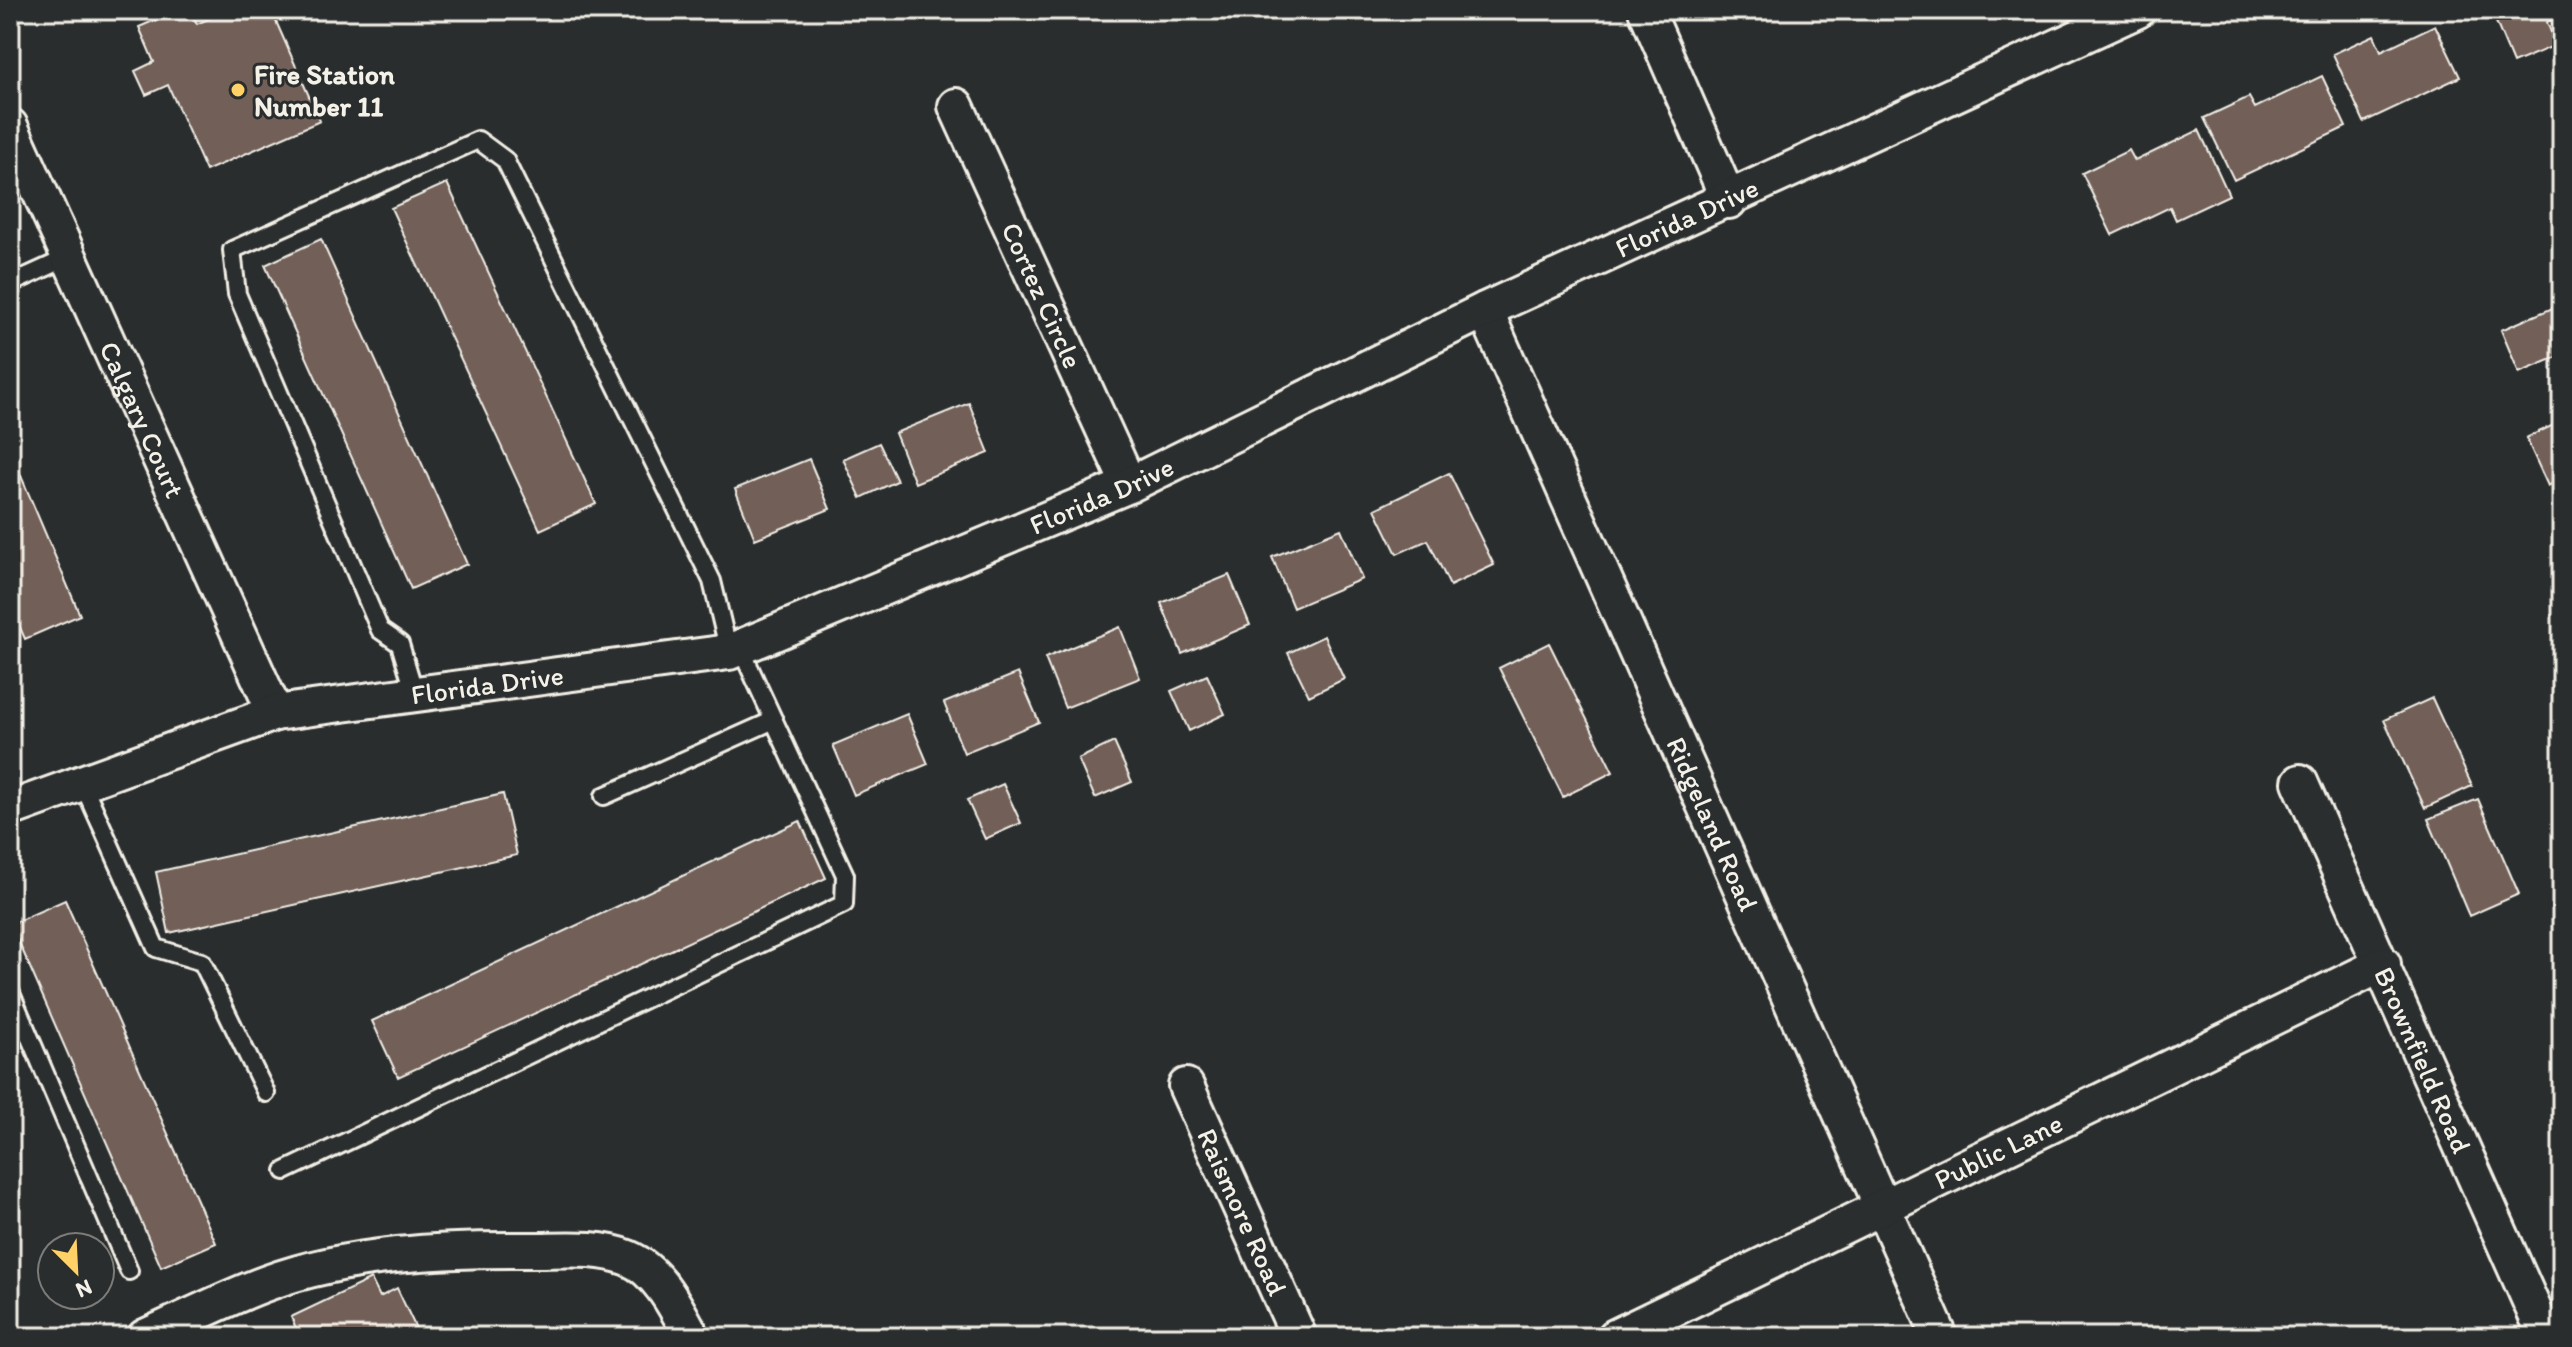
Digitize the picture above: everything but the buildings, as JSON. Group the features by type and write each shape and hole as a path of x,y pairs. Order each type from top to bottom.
{"street":[{"path":"1646,10 1729,201"},
{"name":"Florida Drive","path":"10,809 275,713 734,649 1129,485 1485,310 1729,201 2138,10"},
{"name":"Cortez Circle","path":"956,106 1129,485"},
{"name":"Calgary Court","path":"10,126 275,713"},
{"name":"Ridgeland Road","path":"1485,310 1940,1337"},
{"name":"Brownfield Road","path":"2300,782 2546,1337"},
{"name":"Public Lane","path":"1615,1337 2383,964"},
{"name":"Raismore Road","path":"1186,1086 1299,1337"},
{"path":"145,1337 267,1283 312,1269 383,1258 502,1250 603,1251 631,1259 674,1302 692,1337"}],"lane":[{"path":"285,1171 844,904 845,875 774,720 734,649 712,581 505,160 478,140 232,250 237,294 380,630 400,644 415,694"},
{"path":"10,284 69,257"},
{"path":"604,796 774,720"},
{"path":"82,782 156,948 202,962 266,1093"},
{"path":"10,991 129,1271"}],"place":[{"name":"Fire Station Number 11","path":"238,90"}]}
